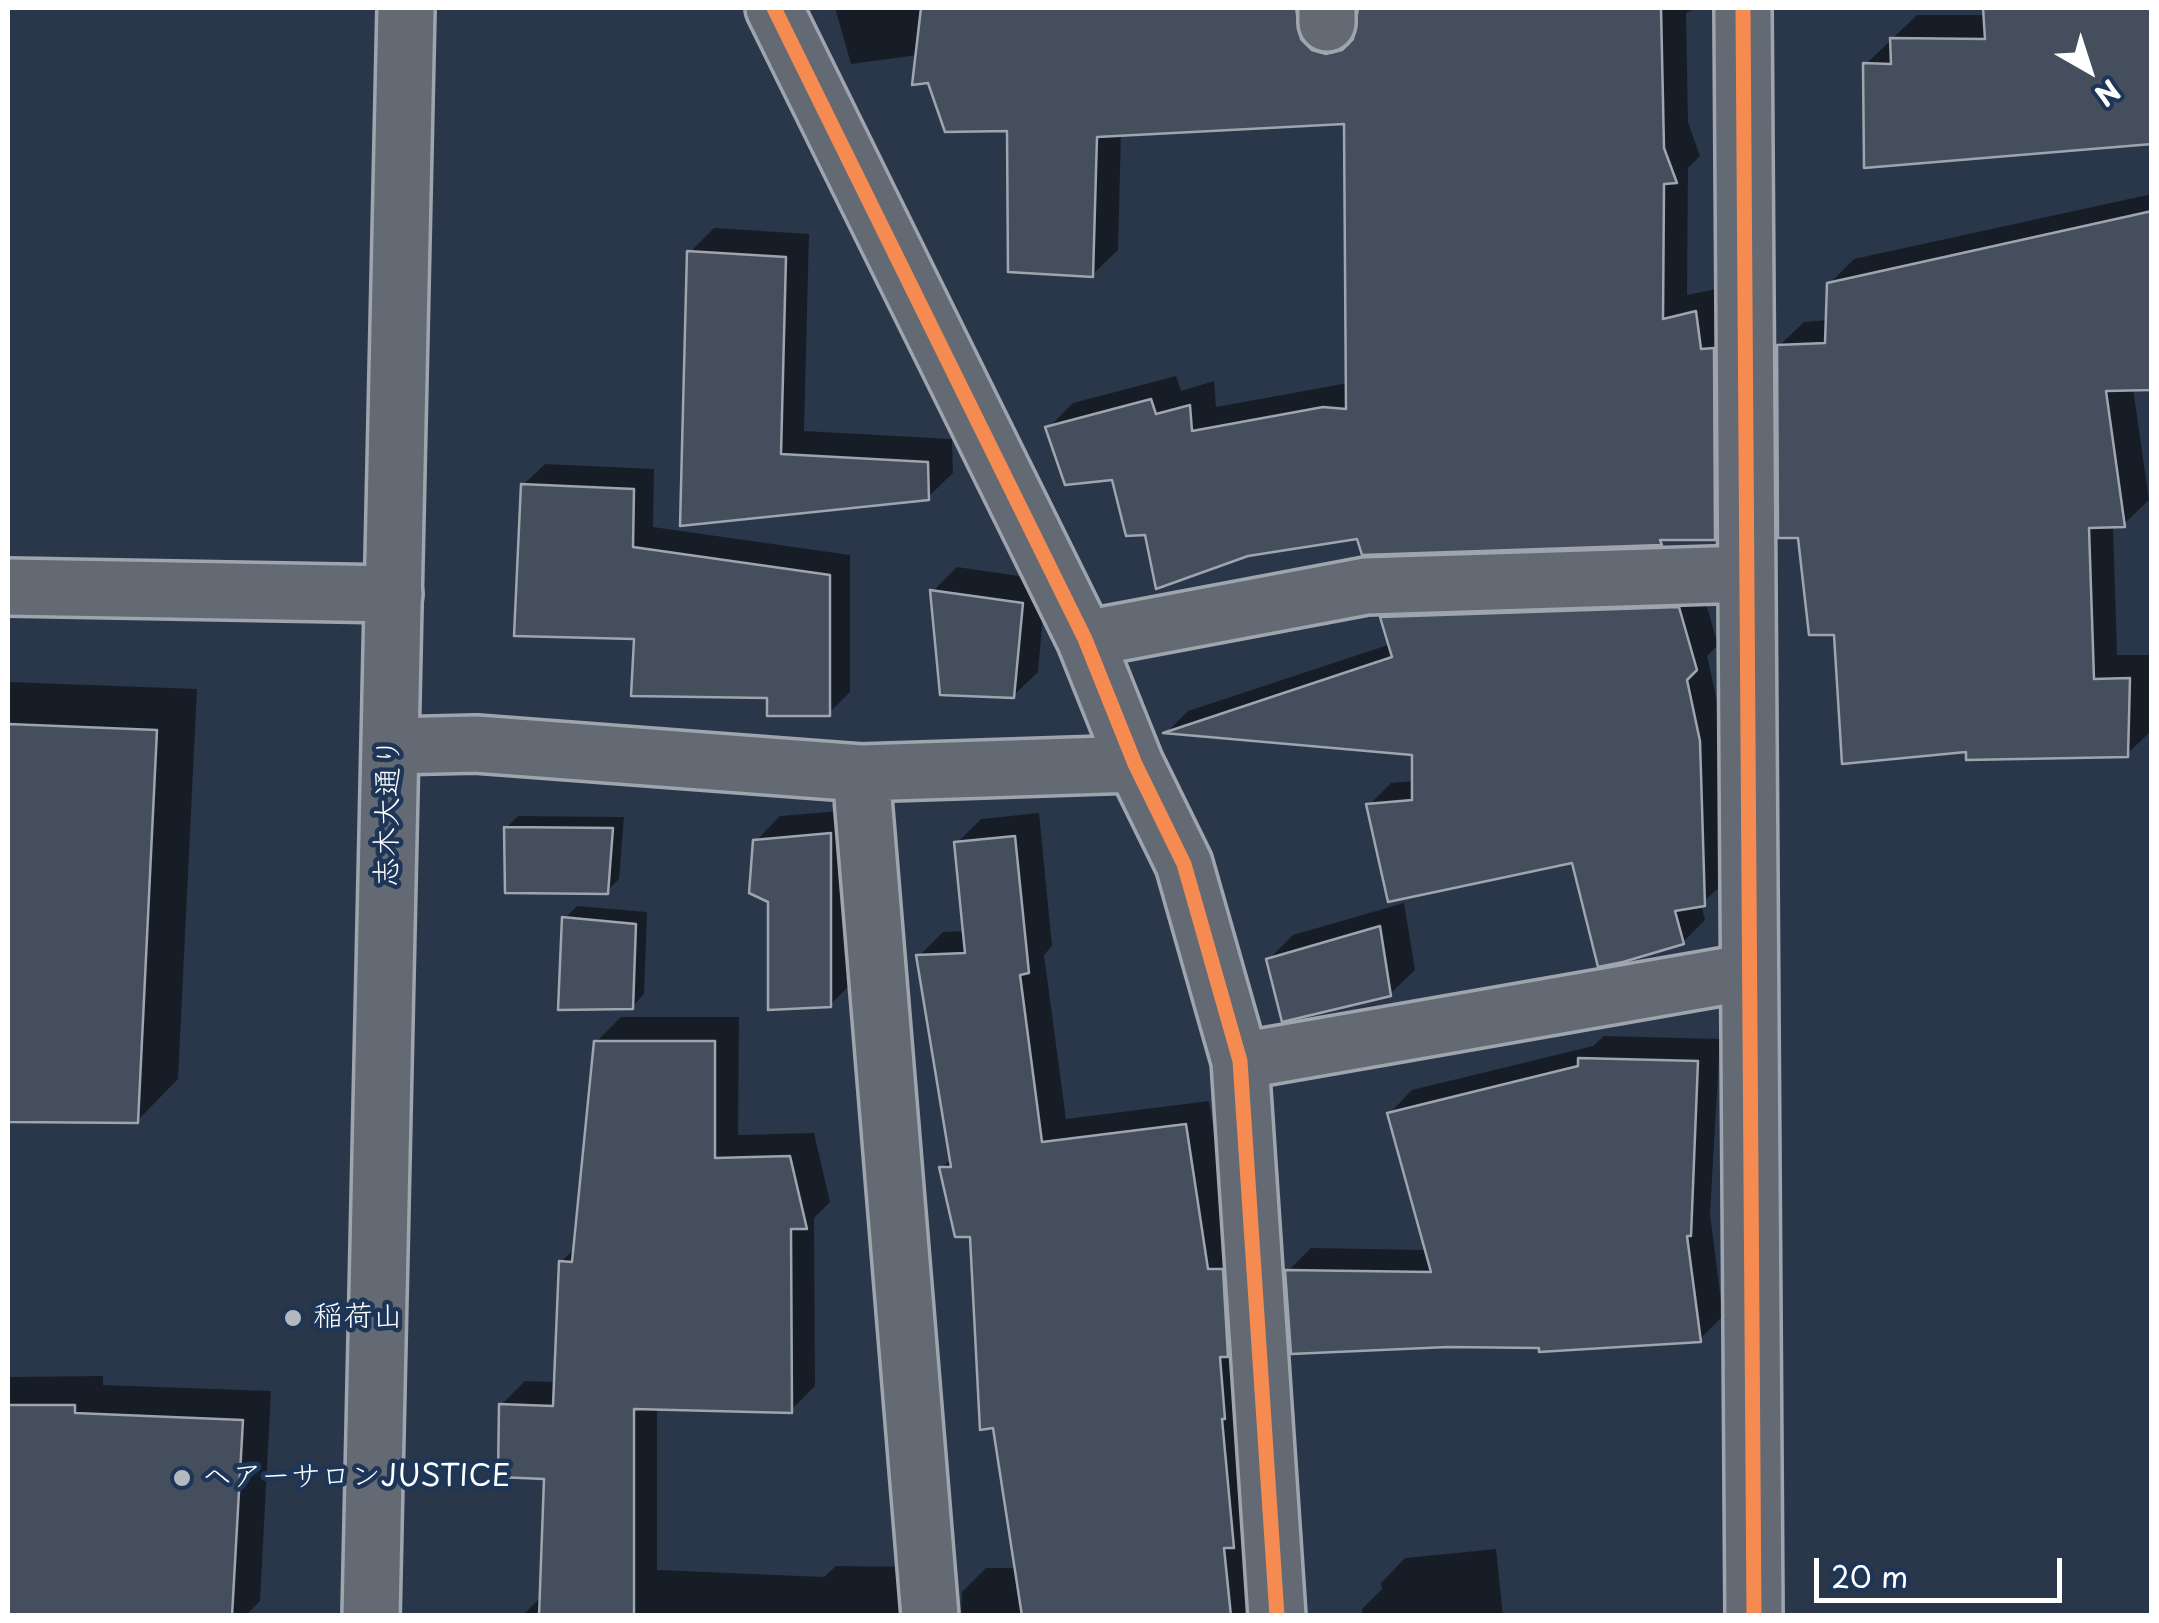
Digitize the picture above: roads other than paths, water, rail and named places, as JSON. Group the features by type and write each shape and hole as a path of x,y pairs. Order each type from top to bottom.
{"street":[{"name":"志木大通り","path":"371,1616 406,8"},
{"path":"774,8 1085,639 1135,764 1184,864 1240,1061 1276,1616"},
{"path":"1743,8 1754,1616"},
{"path":"1085,639 1366,586 1746,574"},
{"path":"8,587 394,594"},
{"path":"391,746 476,744 861,773 1135,764"},
{"path":"861,773 930,1616"},
{"path":"1240,1061 1749,972"}],"place":[{"name":"稲荷山","path":"293,1318"},
{"name":"ヘアーサロンJUSTICE","path":"182,1478"}]}
